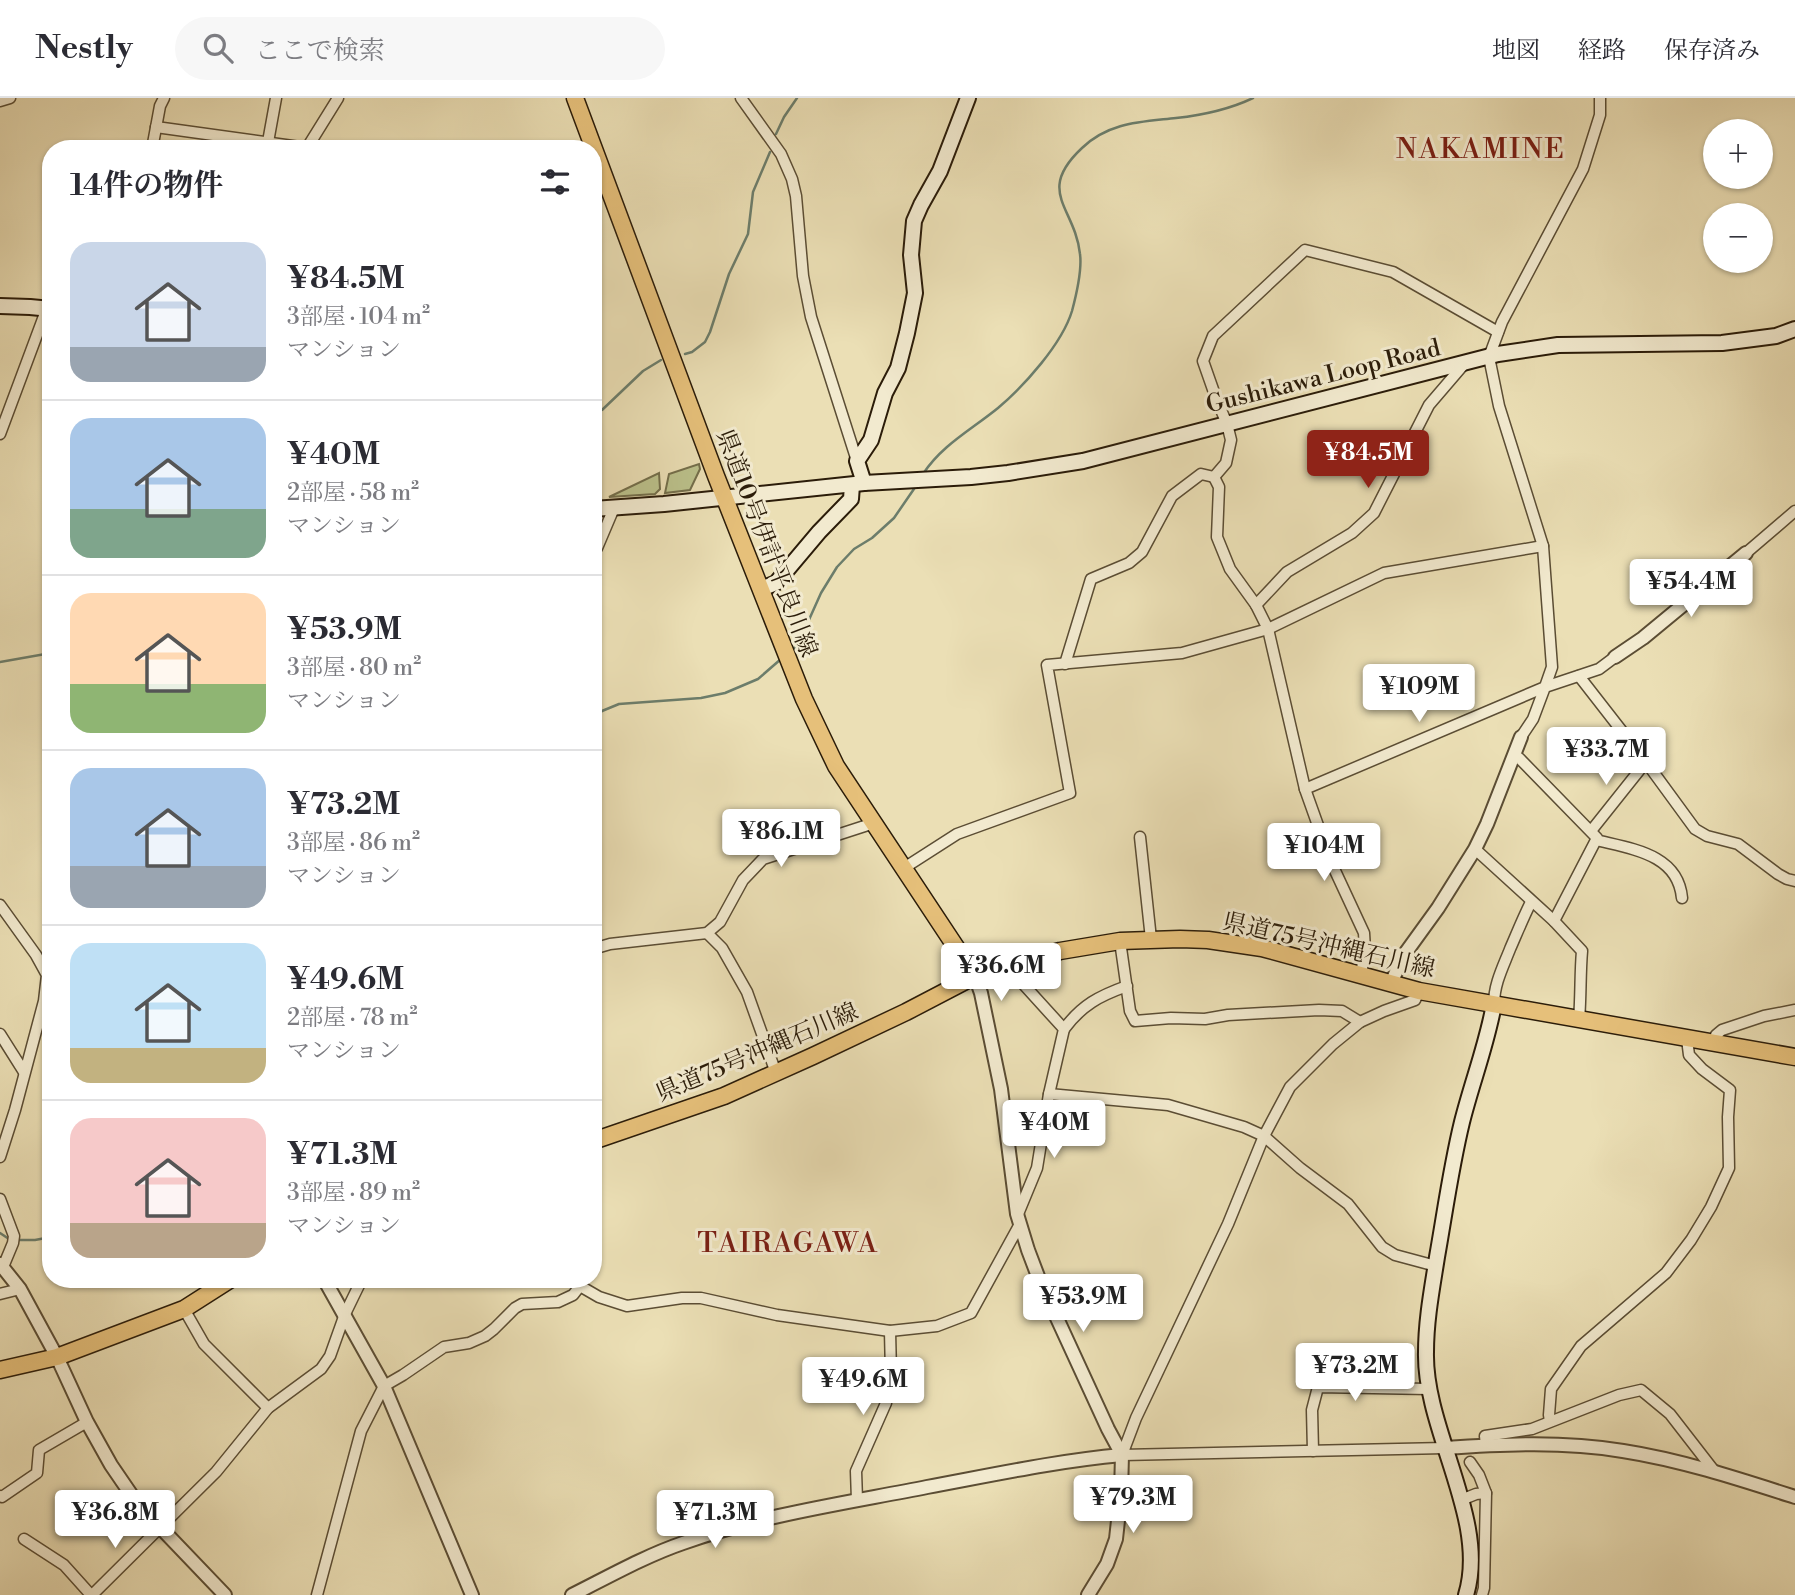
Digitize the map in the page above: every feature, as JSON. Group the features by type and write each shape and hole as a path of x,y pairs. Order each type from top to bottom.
{"main road":[{"name":"県道10号伊計平良川線","path":"575,98 591,140"},
{"path":"761,589 775,583 851,499 858,484 857,461 871,440 885,393 898,368 907,333 915,293 911,255 914,221 940,171 968,98"},
{"name":"県道10号伊計平良川線","path":"602,170 725,497 818,731 836,766 975,976"},
{"path":"0,306 42,309"},
{"name":"Gushikawa Loop Road","path":"602,509 858,484 971,477 1049,467 1083,461 1489,357 1558,345 1722,343 1776,336 1795,329"},
{"name":"県道75号沖縄石川線","path":"602,1138 724,1096 1005,964 1060,951 1151,939 1208,940 1262,948 1419,991 1795,1058"},
{"path":"1466,1595 1471,1571 1471,1550 1461,1500 1429,1389 1425,1355 1428,1317 1451,1169 1494,1004"},
{"path":"0,1370 57,1357 184,1309 217,1288"}],"street":[{"path":"0,102 10,98"},
{"path":"154,140 164,98"},
{"path":"268,140 276,98"},
{"path":"312,140 338,98"},
{"path":"741,98 781,154 792,179 803,276 811,317 857,461"},
{"path":"1391,983 1404,955 1438,908 1488,824 1521,737 1533,719 1552,667 1543,546 1499,406 1489,357 1498,332 1583,169 1600,115 1600,98"},
{"path":"156,127 253,140"},
{"path":"1214,477 1226,463 1231,440 1203,361 1213,336 1306,250 1393,272 1498,332"},
{"path":"0,434 42,327"},
{"path":"1256,604 1287,572 1352,533 1374,513 1429,405 1466,363"},
{"path":"1065,664 1091,579 1129,563 1142,552 1172,496 1201,474 1214,477"},
{"path":"1214,477 1219,488 1217,537 1230,569 1256,604 1268,629 1305,789 1331,862 1364,933 1366,950 1361,975"},
{"path":"602,537 614,509"},
{"path":"1305,789 1545,687 1599,668 1643,638 1795,512"},
{"path":"904,868 957,834 1070,793 1047,665 1182,653 1268,629 1384,573 1543,546"},
{"path":"1579,676 1698,832 1738,845 1777,874 1795,881"},
{"path":"1513,757 1519,758 1597,840"},
{"path":"1591,831 1646,761"},
{"path":"602,946 707,933 720,922 743,880 763,859 874,824"},
{"path":"1140,837 1151,939"},
{"path":"1597,840 1634,848 1668,866 1681,886 1682,898"},
{"path":"1554,921 1597,840"},
{"path":"1475,849 1554,921 1582,951 1579,1020"},
{"path":"1494,1004 1497,983 1517,928 1531,902"},
{"path":"0,905 42,966"},
{"path":"707,933 722,948 747,992 776,1073"},
{"path":"1120,942 1130,1011 1135,1021 1342,1010 1360,1022"},
{"path":"1005,964 1064,1029"},
{"path":"975,976 1002,1089 1019,1219 1039,1279 1122,1455"},
{"path":"585,1288 599,1297 627,1306 701,1298 777,1315 890,1331 937,1326 971,1313 1019,1219 1037,1168 1049,1094 1064,1029 1088,1003 1102,994 1127,986"},
{"path":"1088,1595 1107,1564 1116,1539 1122,1455 1136,1419 1228,1224 1264,1136 1290,1087 1333,1044 1360,1022 1415,1000 1419,991"},
{"path":"0,1157 42,1008"},
{"path":"1714,1043 1716,1035 1722,1030 1795,1010"},
{"path":"0,1034 24,1072"},
{"path":"1550,1421 1552,1389 1581,1346 1665,1273 1711,1207 1729,1168 1730,1090 1702,1069 1689,1055 1687,1039"},
{"path":"1049,1094 1168,1105 1244,1126 1264,1136 1300,1168 1348,1204 1382,1247 1395,1255 1436,1266"},
{"path":"0,1199 13,1237 13,1243 1,1265 20,1289 111,1465 138,1503 225,1595"},
{"path":"329,1288 384,1386 472,1595"},
{"path":"24,1539 64,1565 91,1595 216,1472 268,1408 321,1369 330,1356 358,1288"},
{"path":"317,1595 361,1431 384,1386 444,1347 469,1343 485,1336 522,1304 558,1302 573,1295 575,1288"},
{"path":"0,1294 20,1289"},
{"path":"184,1309 204,1344 268,1408"},
{"path":"857,1500 856,1471 886,1404 891,1374 890,1331"},
{"path":"1313,1451 1312,1410 1318,1387 1429,1389"},
{"path":"1486,1445 1485,1436 1532,1429 1619,1395 1641,1390 1670,1414 1716,1473"},
{"path":"0,1496 37,1474 39,1450 87,1422"},
{"path":"572,1595 642,1560 694,1539 770,1518 1036,1466 1122,1455 1558,1445 1624,1451 1716,1473 1795,1497"},
{"path":"1470,1462 1486,1493 1482,1595"},
{"path":"1461,1500 1486,1493"}],"green space":[{"path":"699,464 700,469 690,490 665,493 669,474"},
{"path":"659,473 660,489 655,494 609,497"}],"waterway":[{"path":"776,134 797,98"},
{"path":"923,474 948,446 998,408 1019,388 1041,364 1067,324 1077,290 1080,260 1077,238 1059,188 1068,163 1092,139 1114,128 1138,122 1206,114 1253,98"},
{"path":"685,354 705,342 710,332 729,274 748,234 753,192 770,152"},
{"path":"602,410 643,371 661,360"},
{"path":"792,651 837,567 854,549 872,538 894,518 916,486"},
{"path":"0,662 42,655"},
{"path":"602,711 619,704 701,698 725,693 758,679 781,659"},
{"path":"0,1233 9,1239"},
{"path":"16,1240 42,1239"}],"district":[{"name":"NAKAMINE","path":"1481,148"},
{"name":"TAIRAGAWA","path":"788,1242"}]}
